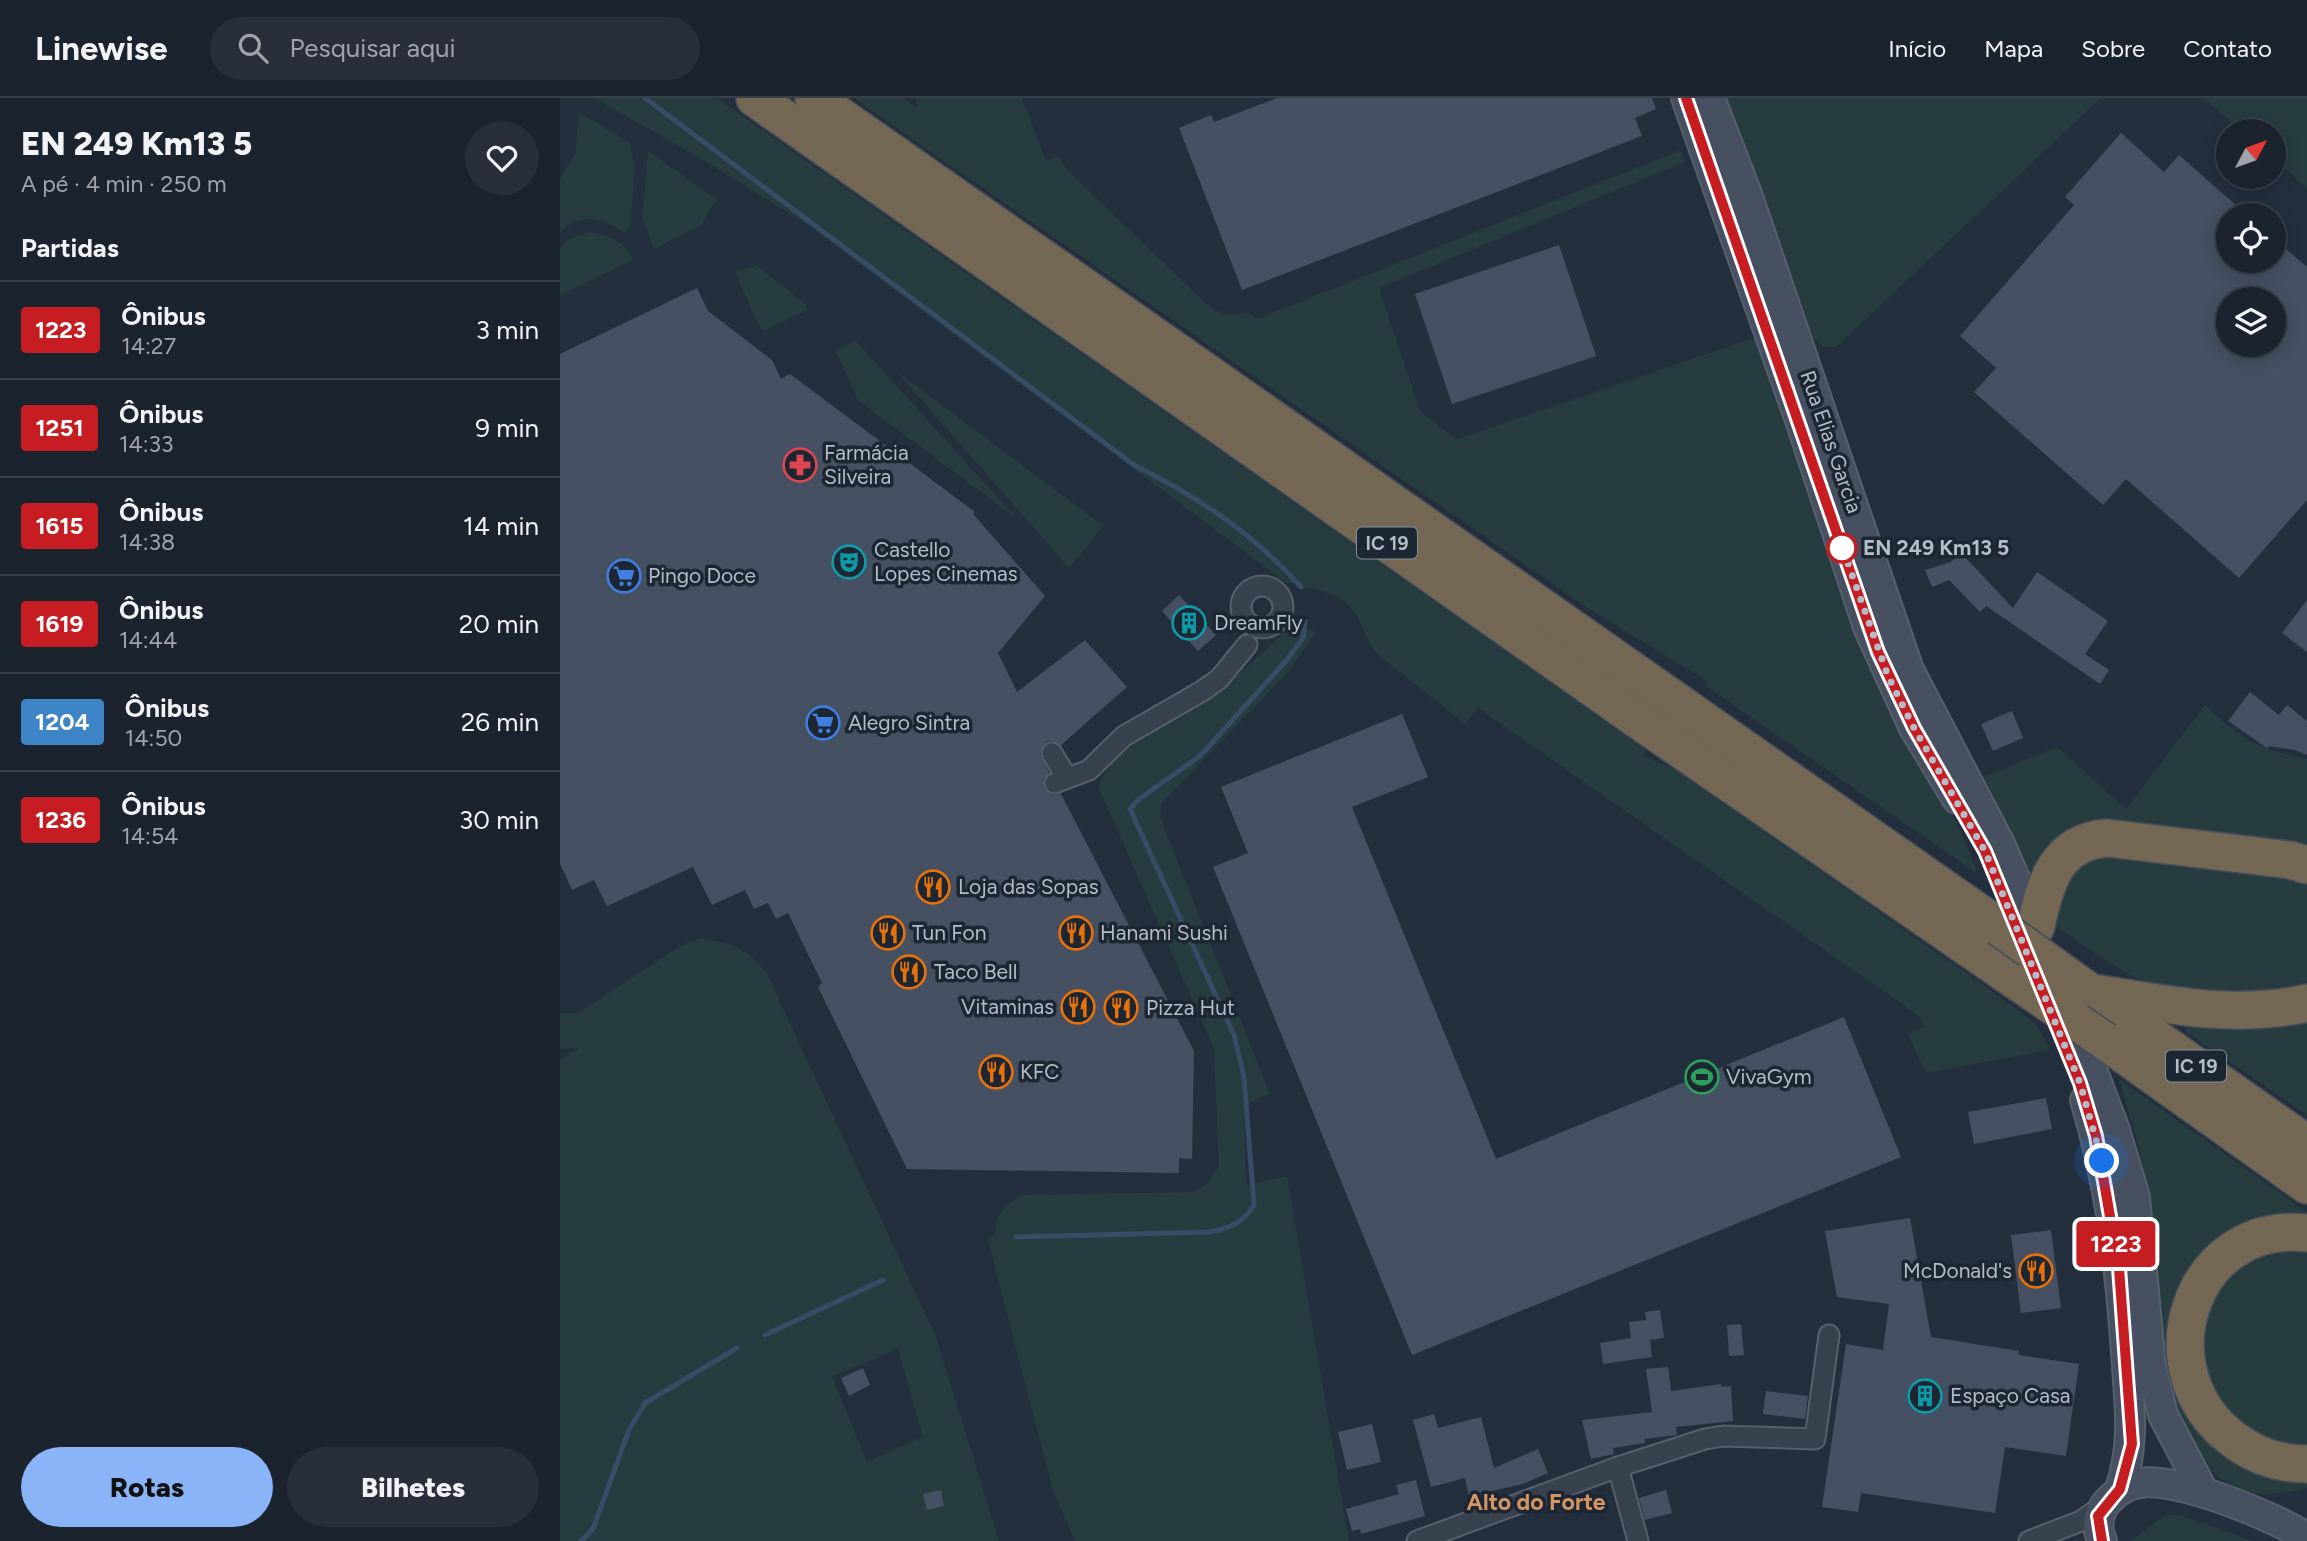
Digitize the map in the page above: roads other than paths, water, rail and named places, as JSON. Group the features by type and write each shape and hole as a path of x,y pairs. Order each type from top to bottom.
{"highway":[{"name":"IC 19","path":"755,98 1647,726 2105,1041 2307,1185"},
{"name":"IC 19","path":"814,98 2307,1144"},
{"path":"2036,926 2043,891 2053,867 2065,853 2092,839 2106,838 2251,855 2307,865"},
{"path":"2087,990 2216,1012 2244,1013 2301,1002"},
{"path":"2307,1233 2268,1235 2230,1252 2212,1268 2202,1281 2195,1299 2183,1349 2190,1384 2197,1401 2225,1433 2256,1455 2281,1462 2307,1464"}],"street":[{"name":"Rua Elias Garcia","path":"1686,98 1873,639 1914,728 1985,851 2080,1083 2096,1136 2107,1186 2119,1268 2132,1444 2112,1497 2098,1516 2102,1541"},
{"name":"Rua Elias Garcia","path":"1710,98 1804,361 1909,670 2000,844 2036,926 2106,1105 2135,1197 2151,1366 2163,1415 2203,1491"},
{"path":"1052,753 1061,780 1097,765 1124,736 1219,679 1247,645"},
{"path":"2107,1186 2135,1197"},
{"path":"1417,1541 1685,1444 1723,1436 1815,1439 1829,1335"},
{"path":"1618,1467 1638,1541"},
{"path":"2029,1541 2074,1524 2112,1497 2141,1482 2203,1491 2300,1525"}],"waterway":[{"path":"645,98 1134,465 1224,518 1264,550 1301,587"},
{"path":"1016,1237 1210,1232 1235,1224 1254,1205 1244,1077 1234,1035 1130,809 1139,799 1200,756 1286,661 1303,638 1305,621"},
{"path":"765,1335 883,1280"},
{"path":"581,1541 593,1529 629,1430 645,1403 737,1348"}],"place":[{"name":"Farmácia Silveira","path":"800,465"},
{"name":"EN 249 Km13 5","path":"1842,548"},
{"name":"Castello Lopes Cinemas","path":"849,562"},
{"name":"Pingo Doce","path":"624,576"},
{"name":"DreamFly","path":"1189,623"},
{"name":"Alegro Sintra","path":"823,723"},
{"name":"Loja das Sopas","path":"933,887"},
{"name":"Tun Fon","path":"888,933"},
{"name":"Hanami Sushi","path":"1076,933"},
{"name":"Taco Bell","path":"909,972"},
{"name":"Vitaminas","path":"1078,1007"},
{"name":"Pizza Hut","path":"1121,1008"},
{"name":"KFC","path":"996,1072"},
{"name":"VivaGym","path":"1702,1077"},
{"name":"McDonald's","path":"2036,1271"},
{"name":"Espaço Casa","path":"1925,1396"}],"district":[{"name":"Alto do Forte","path":"1536,1502"}]}
